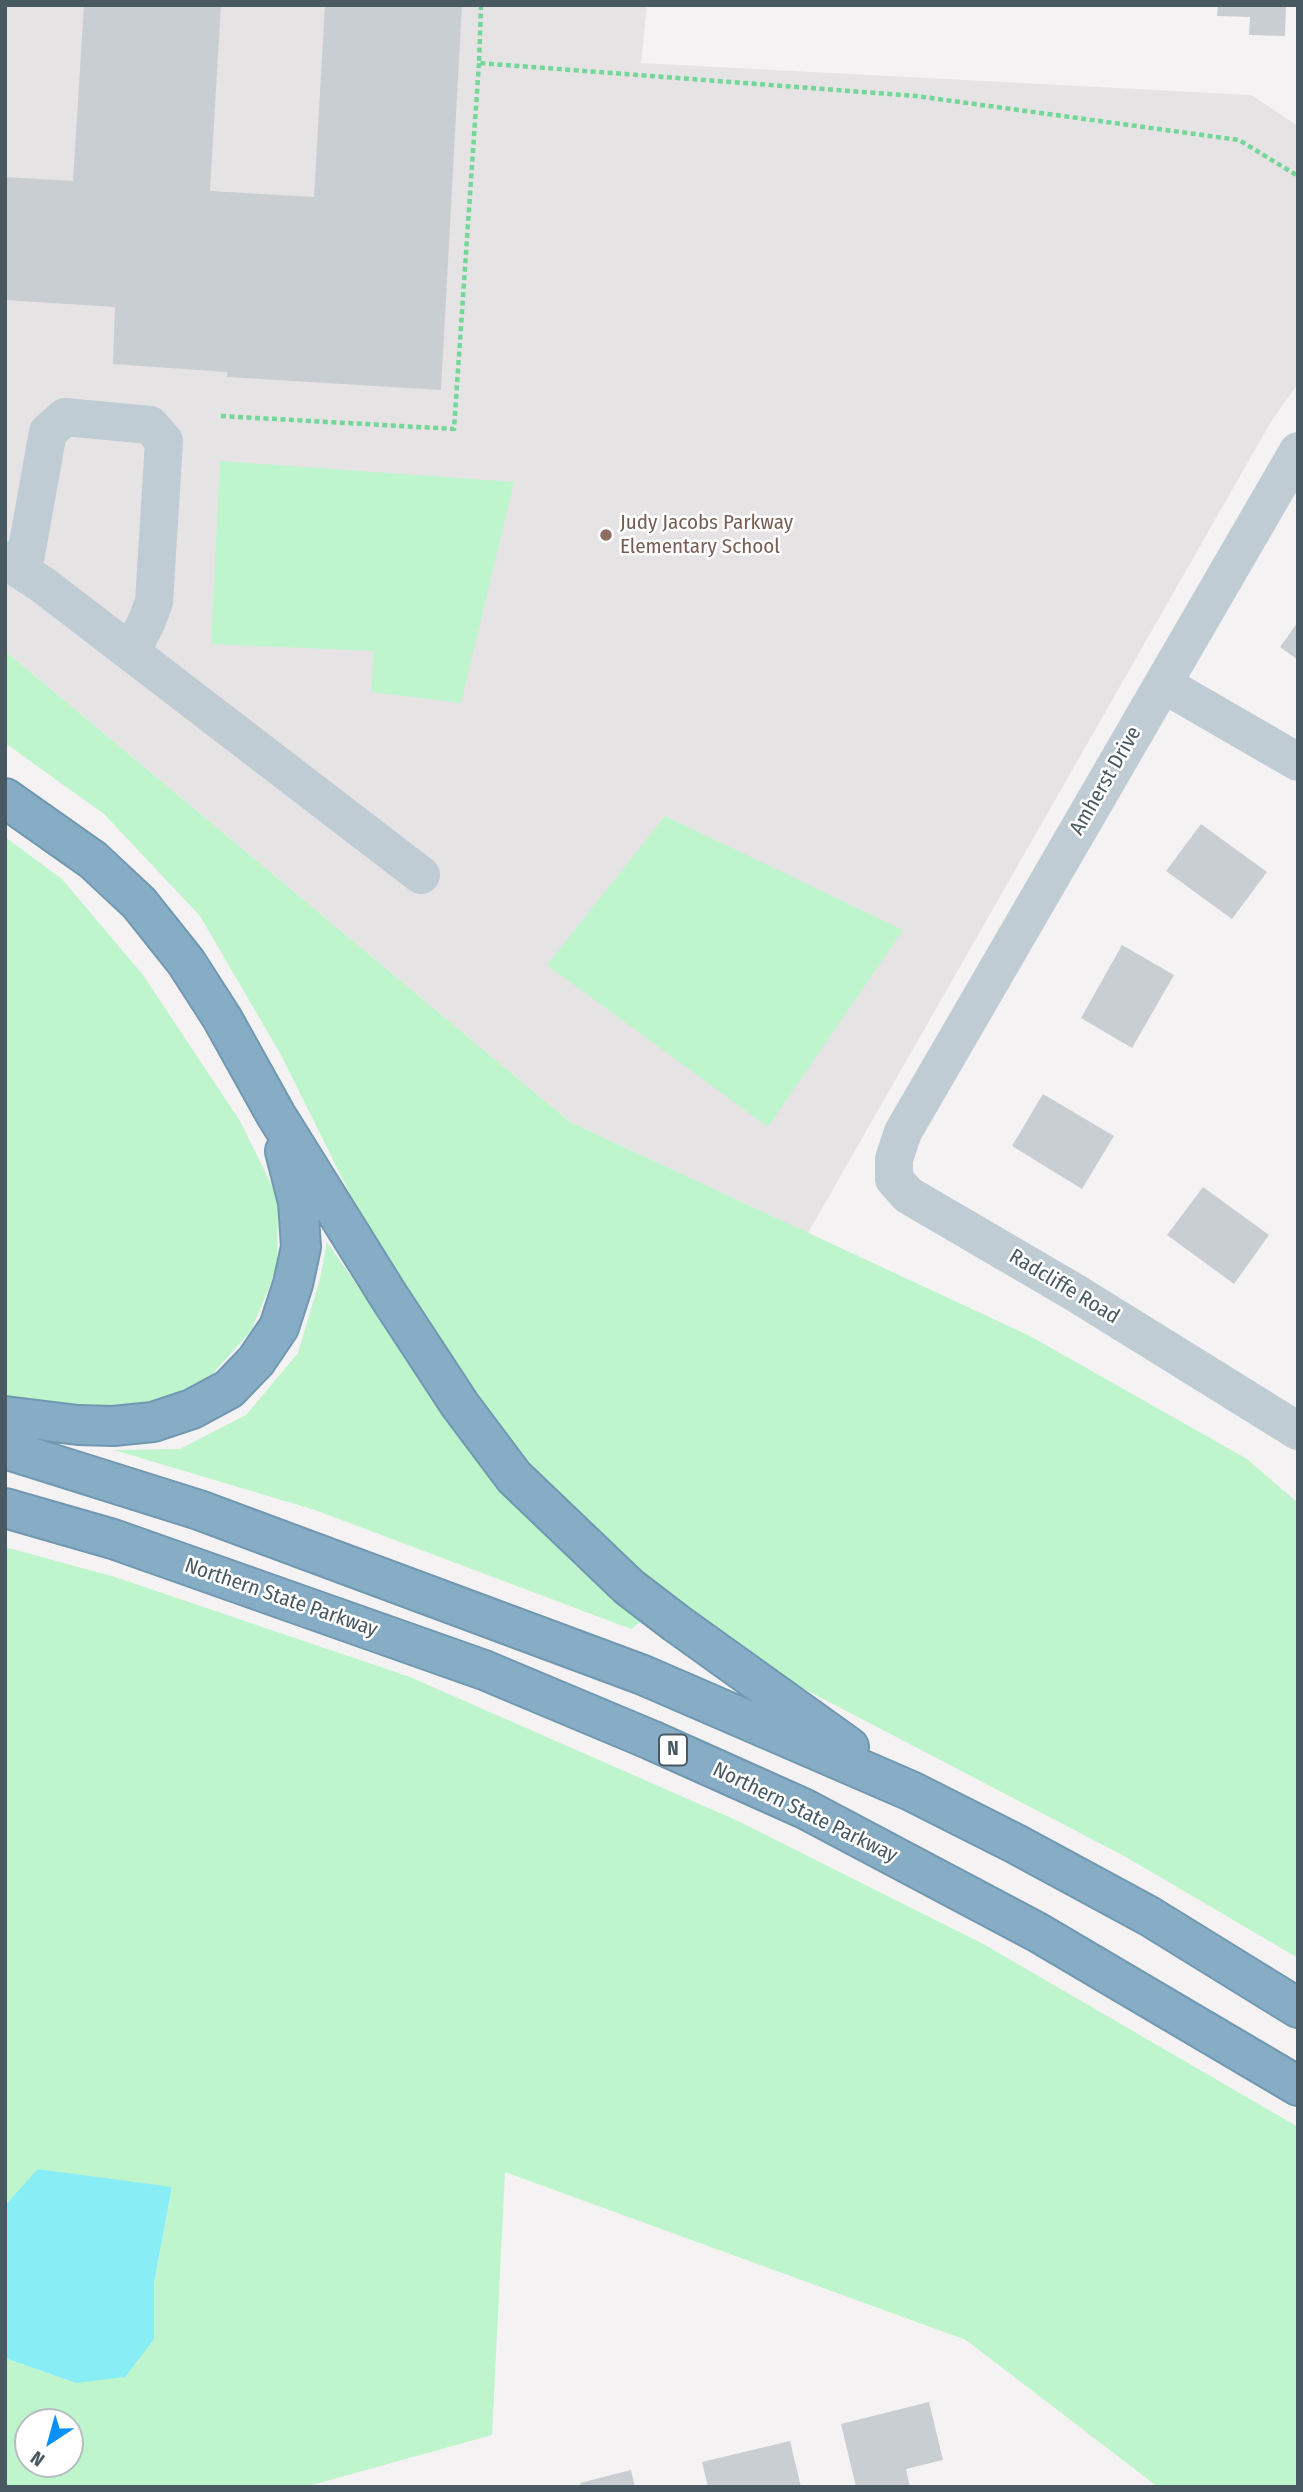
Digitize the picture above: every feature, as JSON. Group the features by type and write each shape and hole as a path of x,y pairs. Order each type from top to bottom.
{"highway":[{"path":"5,798 93,860 139,904 186,962 215,1007 276,1115 453,1394 514,1477 629,1587 911,1791"},
{"path":"5,1416 78,1425 113,1426 153,1422 192,1409 229,1389 256,1361 279,1327 293,1284 300,1247 298,1202 276,1115"},
{"path":"5,1449 199,1510 630,1670 911,1791 1149,1916 1298,2008"},
{"name":"Northern State Parkway","path":"5,1508 113,1539 484,1670 805,1809 1037,1932 1298,2086"}],"street":[{"path":"131,652 146,624 153,602 164,441 150,425 65,417 48,432 14,566 421,874"},
{"name":"Amherst Drive","path":"915,1110 1298,451"},
{"path":"1163,684 1298,762"},
{"name":"Radcliffe Road","path":"915,1110 902,1132 894,1159 894,1179 908,1195 1074,1292 1298,1431"}],"path":[{"path":"221,416 454,429 481,5"},
{"path":"479,64 916,96 1239,140 1298,176"}],"shaded area":[{"name":"Judy Jacobs Parkway Elementary School","path":"5,5 647,5 641,63 1251,95 1298,126 1298,384 1272,420 808,1233 570,1122 5,651"}],"green space":[{"path":"220,461 514,482 461,703 371,692 374,651 211,644"},
{"path":"5,651 570,1122 1030,1336 1247,1459 1298,1503 1298,1958 1126,1857 789,1681 645,1576 538,1475 437,1344 350,1194 281,1055 200,916 104,814 5,743"},
{"path":"665,816 903,930 768,1127 547,965"},
{"path":"5,837 62,879 143,975 240,1121 278,1198 277,1268 251,1331 207,1380 167,1403 85,1413 5,1396"},
{"path":"327,1242 428,1388 525,1513 575,1565 643,1620 631,1629 315,1510 114,1450 180,1449 246,1415 298,1353 320,1279"},
{"path":"5,1547 115,1577 410,1677 738,1821 985,1945 1298,2127 1298,2487 1158,2487 966,2340 505,2172 492,2435 305,2487 5,2487 5,2358 76,2383 154,2339 154,2283 172,2188 39,2169 5,2205"}],"water":[{"path":"38,2169 172,2187 154,2283 154,2339 125,2377 76,2383 5,2358 5,2205"}],"building":[{"path":"84,5 221,5 210,191 314,197 325,5 462,5 441,390 227,377 227,372 113,364 115,307 5,300 5,177 73,181"},
{"path":"1218,5 1286,5 1285,36 1249,35 1250,17 1217,16"},
{"path":"1298,622 1298,660 1280,647"},
{"path":"1201,824 1267,872 1232,919 1166,871"},
{"path":"1122,945 1174,975 1132,1048 1081,1018"},
{"path":"1043,1094 1114,1136 1082,1189 1012,1146"},
{"path":"1203,1187 1269,1235 1234,1284 1167,1235"},
{"path":"929,2402 943,2460 906,2469 910,2487 856,2487 841,2424"},
{"path":"790,2441 801,2487 708,2487 702,2462"},
{"path":"631,2470 635,2487 581,2487 580,2483"}],"place":[{"name":"Judy Jacobs Parkway Elementary School","path":"606,535"}]}
